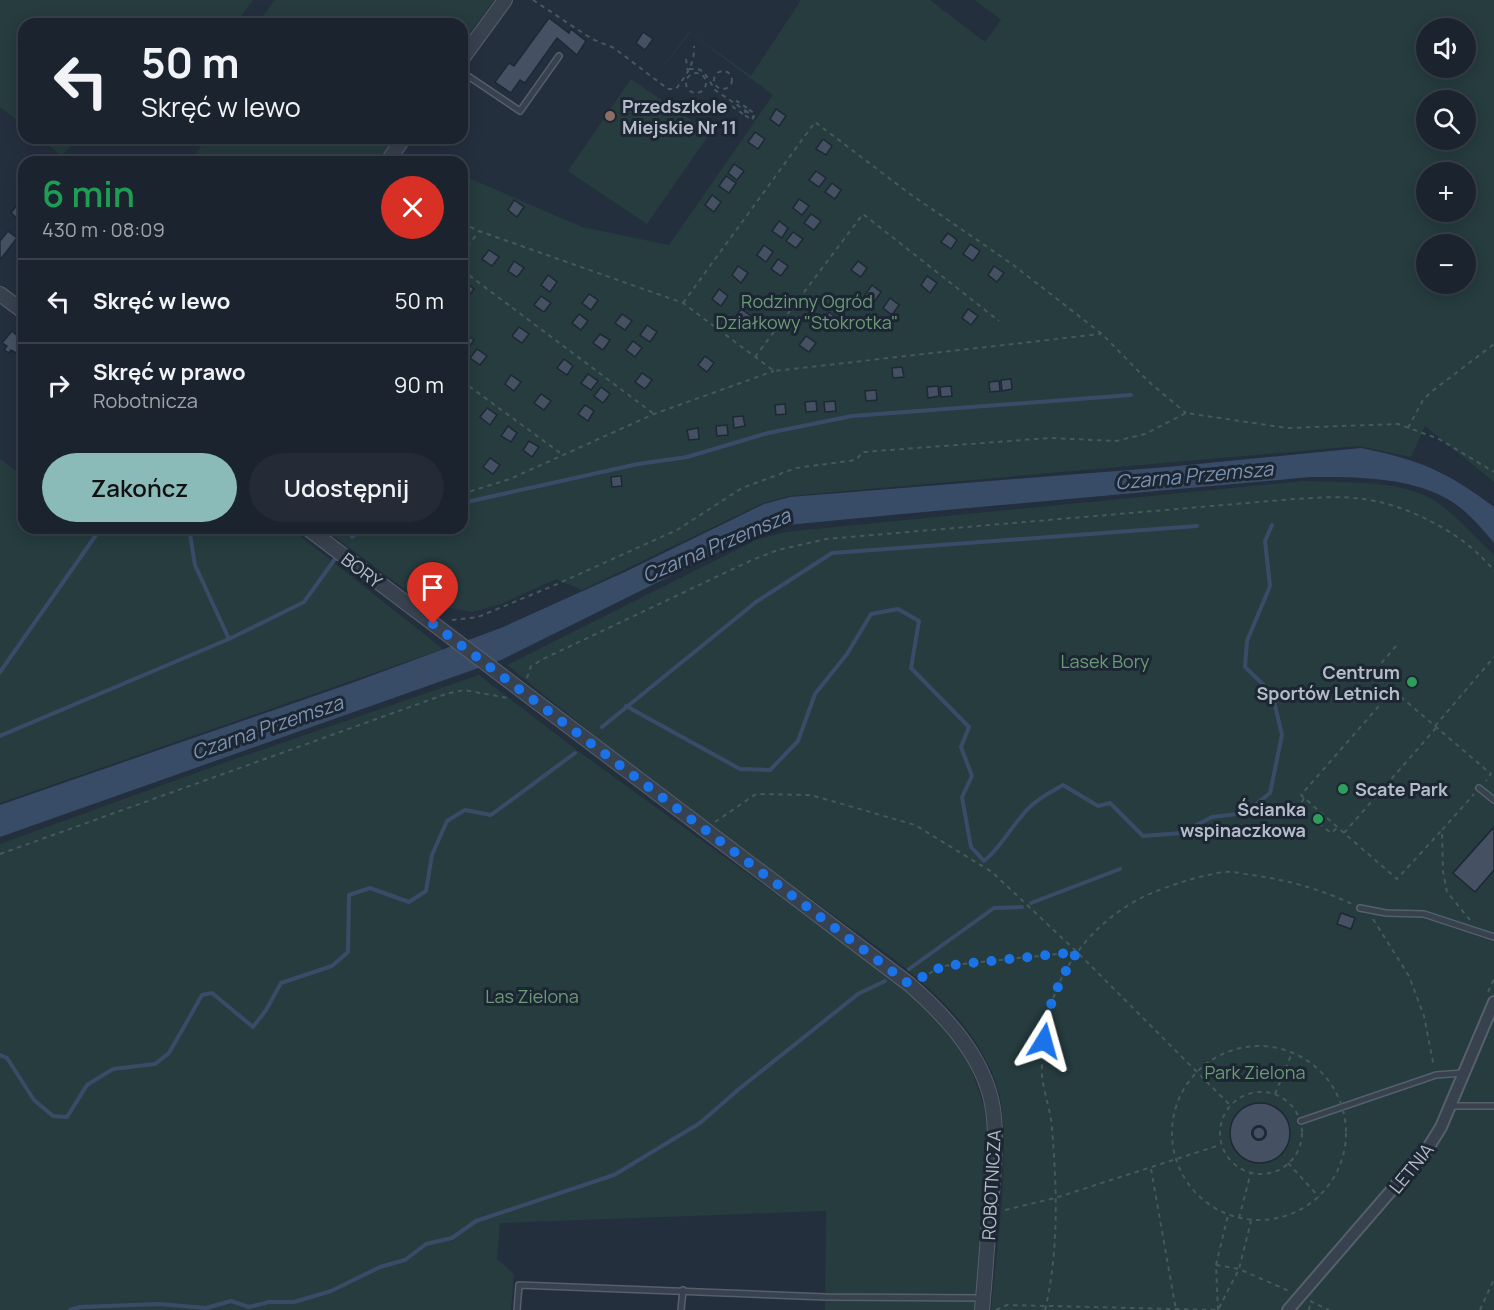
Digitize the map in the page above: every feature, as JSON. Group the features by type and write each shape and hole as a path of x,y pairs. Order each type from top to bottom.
{"street":[{"path":"468,51 505,0"},
{"path":"0,294 18,308"},
{"name":"BORY","path":"315,534 648,785"},
{"name":"ROBOTNICZA","path":"648,785 909,984 938,1009 970,1051 987,1089 994,1114 995,1149 983,1304"},
{"name":"LETNIA","path":"1288,1310 1420,1159 1441,1127 1494,1002"}],"lane":[{"path":"468,76 520,111 559,56"},
{"path":"1479,788 1494,800"},
{"path":"1360,908 1386,913 1424,914 1494,938"},
{"path":"1301,1121 1436,1075 1464,1072"},
{"path":"1450,1106 1494,1106"},
{"path":"517,1310 519,1285 983,1304"},
{"path":"681,1310 683,1290"}],"path":[{"path":"533,0 592,39 614,48 668,89 676,89 688,73 695,57 694,46"},
{"path":"686,59 688,89 697,93 703,90 706,84 703,75 688,73"},
{"path":"688,73 698,69 704,72 726,98 754,117"},
{"path":"725,71 733,79 729,87 724,90 714,86 715,76 719,72 725,71"},
{"path":"726,98 726,124"},
{"path":"683,303 815,122 910,194 1012,264 1102,334 1149,382 1183,408 1186,413"},
{"path":"755,357 863,214 999,321"},
{"path":"468,226 683,303 774,371"},
{"path":"468,247 479,231"},
{"path":"468,274 654,414"},
{"path":"468,492 510,479 654,414 774,371 1102,334"},
{"path":"1408,428 1423,400 1431,392 1494,344"},
{"path":"468,385 563,455"},
{"path":"448,621 478,617 677,530 742,488 796,468 856,460 863,452 1050,438 1116,441 1145,434 1186,413 1287,428 1398,424 1439,439 1494,472"},
{"path":"0,854 446,694 473,691 521,691 529,669 543,659 752,560 799,545 880,534 1294,499 1355,498 1393,506 1445,529 1471,548 1494,571"},
{"path":"1393,690 1301,795 1396,879 1491,774 1393,690 1373,674 1396,646"},
{"path":"1344,833 1494,657"},
{"path":"706,828 756,794 811,795 915,825 992,872 1077,952 1230,1106"},
{"path":"1304,798 1299,807 1331,832 1338,827"},
{"path":"1442,830 1443,872 1447,892 1466,912 1476,930"},
{"path":"1045,1308 1054,1248 1055,1198 1052,1127 1042,1074 1045,1025 1051,999 1077,952 1101,925 1139,898 1184,880 1227,872 1275,878 1326,891 1360,908 1373,919 1409,976 1424,1016 1436,1075"},
{"path":"909,984 943,966 1077,952"},
{"path":"1252,1047 1273,1047 1292,1053 1318,1069 1336,1092 1347,1130 1344,1155 1333,1179 1319,1197 1301,1209 1285,1215 1251,1221 1228,1215 1200,1195 1185,1179 1173,1142 1175,1113 1186,1086 1198,1072 1214,1059 1232,1050 1252,1047"},
{"path":"1275,1094 1292,1053"},
{"path":"1263,1091 1275,1094 1291,1104 1301,1121 1302,1137 1298,1151 1288,1163 1270,1172 1251,1172 1238,1167 1228,1157 1222,1145 1221,1124 1230,1106 1239,1097 1263,1091"},
{"path":"990,1214 1055,1198 1222,1145"},
{"path":"1288,1163 1319,1197"},
{"path":"1151,1169 1176,1309"},
{"path":"1239,1218 1251,1172"},
{"path":"1228,1215 1216,1265 1218,1310 1239,1269 1251,1221"},
{"path":"1216,1265 1239,1269 1329,1310"},
{"path":"1479,1310 1494,1279"},
{"path":"995,1310 1007,1305 1045,1308 1217,1310"}],"green space":[{"path":"0,0 253,0 240,18 18,18 18,121 0,107"},
{"path":"275,0 494,0 468,36 468,18 262,18"},
{"name":"Rodzinny Ogród Działkowy \"Stokrotka\"","path":"801,0 930,0 985,42 1001,20 975,0 1494,0 1494,482 1425,426 1411,457 1358,446 789,496 763,503 582,590 556,579 501,604 472,612 423,603 331,534 468,534 468,178 582,227 669,245 773,95 690,33 659,72 689,32 751,76"},
{"path":"631,79 710,133 647,224 568,171"},
{"path":"47,144 73,144 62,156"},
{"path":"203,144 390,144 382,156 194,156"},
{"path":"0,459 18,472 18,534 298,534 443,649 0,803"},
{"name":"Park Zielona","path":"1303,481 1369,483 1402,488 1417,493 1439,503 1494,555 1494,1310 991,1310 1000,1225 1004,1130 1001,1103 995,1080 982,1053 965,1028 946,1005 900,964 668,794 507,665 756,540 785,532"},
{"name":"Las Zielona","path":"479,675 574,748 903,986 932,1013 955,1040 969,1063 986,1112 990,1155 975,1310 825,1310 826,1211 500,1223 497,1259 514,1274 511,1310 0,1310 0,844 215,766"}],"water":[{"name":"Czarna Przemsza","path":"1361,448 1400,457 1432,469 1461,484 1494,507 1494,543 1475,521 1446,498 1409,484 1348,477 1310,477 787,525 763,530 501,660 0,837 0,805 349,684 501,628 627,571 764,504 790,497 1167,467"}],"building":[{"path":"549,18 569,33 571,29 586,41 577,55 557,38 525,83 520,80 511,93 495,82 509,63 514,66"},
{"path":"643,32 653,39 645,50 636,43"},
{"path":"776,109 786,116 779,126 770,119"},
{"path":"755,132 765,139 758,149 748,142"},
{"path":"823,139 832,146 826,155 816,149"},
{"path":"734,164 744,171 737,180 728,173"},
{"path":"816,171 826,178 819,187 809,180"},
{"path":"726,176 736,183 729,193 719,186"},
{"path":"832,183 841,190 835,199 825,192"},
{"path":"712,195 721,202 714,212 705,205"},
{"path":"799,199 809,206 802,215 793,208"},
{"path":"514,200 524,207 517,217 508,210"},
{"path":"18,203 18,217 11,213"},
{"path":"811,214 821,221 814,230 804,223"},
{"path":"779,221 788,228 782,238 772,231"},
{"path":"8,231 17,238 0,260 0,241"},
{"path":"793,232 803,239 796,248 786,241"},
{"path":"948,233 957,240 951,249 941,242"},
{"path":"970,244 980,251 973,261 963,254"},
{"path":"764,245 773,252 766,262 757,255"},
{"path":"489,250 499,257 492,266 482,259"},
{"path":"778,259 788,266 781,276 771,269"},
{"path":"514,261 524,268 517,277 508,271"},
{"path":"858,261 867,268 861,277 851,270"},
{"path":"738,266 748,273 741,283 732,275"},
{"path":"994,266 1004,273 997,282 988,275"},
{"path":"548,275 557,282 550,292 541,285"},
{"path":"927,276 937,283 930,293 921,285"},
{"path":"468,284 474,289 468,297"},
{"path":"872,285 881,292 874,302 865,295"},
{"path":"719,289 728,296 721,306 712,299"},
{"path":"589,294 598,300 591,310 582,303"},
{"path":"541,296 551,303 544,312 534,305"},
{"path":"890,298 899,305 892,315 883,308"},
{"path":"741,309 751,316 744,325 735,318"},
{"path":"968,309 978,316 971,325 962,318"},
{"path":"829,312 839,320 832,329 822,322"},
{"path":"579,314 588,321 581,330 572,323"},
{"path":"622,314 632,321 625,330 615,323"},
{"path":"647,325 657,332 650,342 640,335"},
{"path":"519,327 529,334 522,343 512,336"},
{"path":"12,331 18,336 18,350 16,353 11,350 9,353 4,350 7,346 2,343"},
{"path":"600,334 610,340 603,350 593,343"},
{"path":"468,336 474,340 468,349"},
{"path":"806,336 816,343 809,352 799,345"},
{"path":"633,341 642,348 635,357 626,350"},
{"path":"477,349 487,356 480,365 470,358"},
{"path":"705,356 714,363 707,372 698,365"},
{"path":"564,359 573,366 567,375 557,368"},
{"path":"902,367 904,377 893,378 892,368"},
{"path":"642,373 652,380 645,389 635,382"},
{"path":"588,374 598,381 591,390 581,383"},
{"path":"511,375 521,382 514,391 505,384"},
{"path":"1011,379 1012,389 1002,391 1001,380"},
{"path":"999,381 1000,391 990,392 989,382"},
{"path":"938,386 939,396 928,398 927,387"},
{"path":"951,386 952,396 941,397 940,387"},
{"path":"601,387 610,394 603,403 594,396"},
{"path":"876,390 877,400 866,401 865,391"},
{"path":"541,394 551,401 544,410 534,403"},
{"path":"816,401 817,411 806,412 805,402"},
{"path":"835,401 836,411 825,412 824,402"},
{"path":"785,404 786,414 776,415 775,405"},
{"path":"585,405 594,411 588,421 578,414"},
{"path":"487,408 497,415 490,425 480,417"},
{"path":"743,416 745,426 734,428 733,417"},
{"path":"727,425 728,435 717,436 716,426"},
{"path":"508,426 517,433 511,442 501,436"},
{"path":"698,428 699,439 689,440 687,430"},
{"path":"529,441 539,447 532,457 523,450"},
{"path":"490,458 500,465 493,474 483,467"},
{"path":"621,476 622,486 612,487 611,477"},
{"path":"1494,827 1494,870 1475,892 1453,873"},
{"path":"1341,913 1355,918 1351,929 1337,924"},
{"path":"1254,1103 1266,1103 1277,1108 1285,1116 1290,1133 1288,1145 1277,1158 1266,1163 1254,1163 1243,1158 1235,1150 1230,1139 1230,1127 1235,1116 1243,1108"},
{"path":"1256,1126 1262,1126 1266,1133 1262,1140 1256,1140 1252,1136 1252,1130"},
{"path":"1259,1126 1264,1128 1266,1133 1264,1138 1259,1140 1254,1138 1252,1133 1254,1128"},
{"path":"1259,1126 1264,1128 1266,1133 1264,1138 1259,1140 1254,1138 1252,1133 1254,1128"},
{"path":"1261,1127 1265,1133 1261,1139 1257,1139 1253,1131"}],"waterway":[{"path":"468,502 638,464 687,457 768,433 852,416 1131,395"},
{"path":"626,706 740,769 770,770 798,741 815,694 847,654 871,614 898,609 919,621 911,668 969,727 961,747 972,776 962,797 971,847 984,861 1030,807 1063,785 1098,806 1110,803 1143,836 1181,833 1212,817 1245,813 1270,793 1282,735 1272,693 1245,667 1247,641 1270,586 1265,541 1272,525"},
{"path":"602,727 756,602 832,553 1197,526"},
{"path":"0,672 97,534"},
{"path":"190,534 195,565 229,639"},
{"path":"352,537 355,534"},
{"path":"0,736 229,639 304,602 335,559"},
{"path":"0,1055 7,1058 34,1100 53,1116 67,1117 87,1085 113,1069 155,1064 169,1053 202,995 212,993 253,1027 266,1010 281,983 332,966 348,952 349,895 370,888 409,902 426,891 432,855 447,821 465,810 491,815 575,753"},
{"path":"1031,903 1120,869"},
{"path":"909,969 994,908 1022,907"},
{"path":"70,1310 80,1307 159,1304 206,1308 231,1301 249,1307 269,1302 294,1302 331,1291 380,1267 405,1260 426,1244 452,1238 476,1221 614,1175 700,1123 858,994 885,981"}],"place":[{"name":"Przedszkole Miejskie Nr 11","path":"610,116"},
{"name":"Centrum Sportów Letnich","path":"1412,682"},
{"name":"Scate Park","path":"1343,789"},
{"name":"Ścianka wspinaczkowa","path":"1318,819"}],"route":[{"path":"433,624 706,828 909,984 943,966 1077,952 1051,999 1044,1041"}],"park label":[{"name":"Lasek Bory","path":"1105,661"}]}
